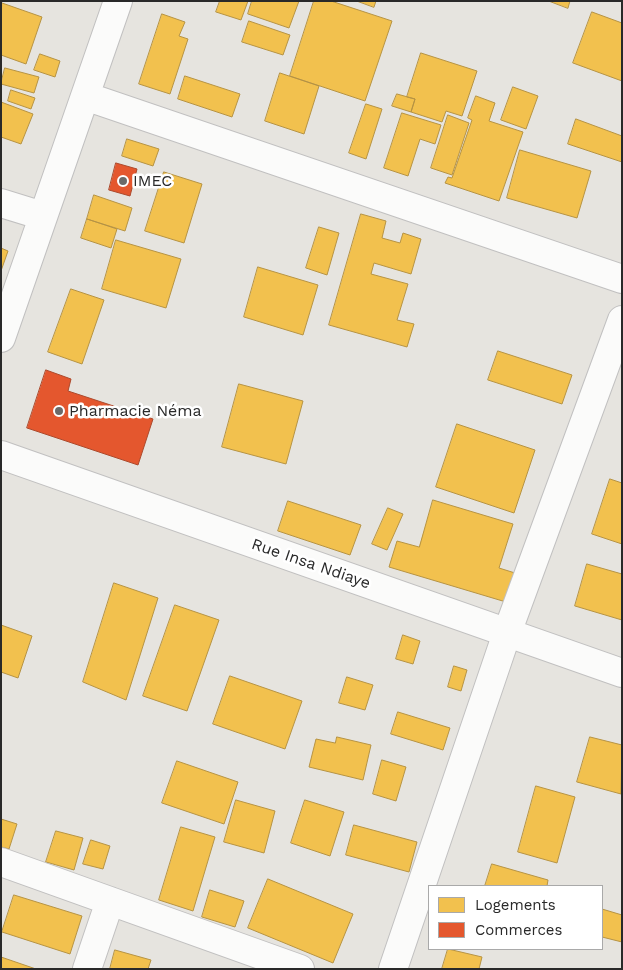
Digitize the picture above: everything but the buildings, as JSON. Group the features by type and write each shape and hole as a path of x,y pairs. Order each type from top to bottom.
{"street":[{"path":"1,338 85,96 110,3"},
{"path":"85,96 622,279"},
{"path":"1,203 43,216"},
{"path":"393,969 507,633 622,320"},
{"name":"Rue Insa Ndiaye","path":"1,455 622,673"},
{"path":"1,862 300,969"},
{"path":"87,969 110,901"}],"place":[{"name":"IMEC","path":"123,181"},
{"name":"Pharmacie Néma","path":"59,411"}]}
